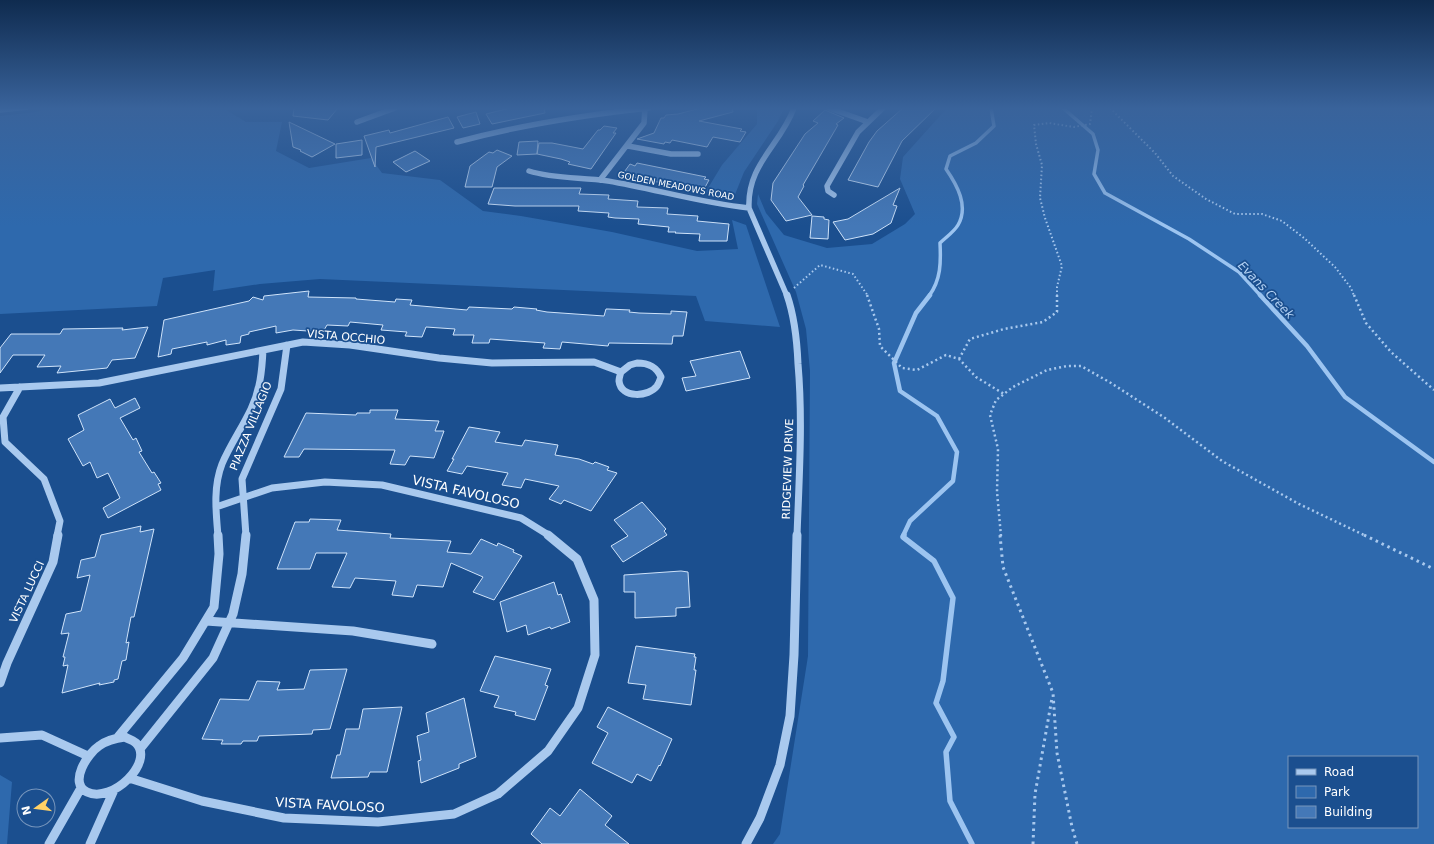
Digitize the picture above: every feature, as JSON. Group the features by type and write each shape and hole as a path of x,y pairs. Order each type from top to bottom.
{"street":[{"path":"600,180 627,147"},
{"path":"636,147 673,154 698,154"},
{"name":"RIDGEVIEW DRIVE","path":"746,844 760,818 780,765 789,722 792,688 801,400 795,322 786,295 750,208 747,194 750,182 772,147"},
{"path":"834,195 828,191 827,186 848,147"},
{"name":"GOLDEN MEADOWS ROAD","path":"529,171 542,176 575,176 600,180 728,206 750,208"},
{"name":"VISTA OCCHIO","path":"0,388 99,384 303,342 350,345 439,358 492,363 594,362 620,372"},
{"name":"PIAZZA VILLAGIO","path":"140,749 213,658 233,614 242,574 246,534 242,479 281,389 287,346"},
{"name":"PIAZZA VILLAGIO","path":"117,738 183,658 214,607 219,554 215,494 222,464 251,409 258,392 262,372 263,350"},
{"path":"637,363 650,365 660,372 660,383 652,392 645,394 631,394 620,387 618,382 620,372 630,365 637,363"},
{"name":"VISTA LUCCI","path":"0,684 7,663 53,562 60,522 44,479 5,442 3,417 20,387"},
{"name":"VISTA FAVOLOSO","path":"129,778 202,801 284,818 378,822 454,814 498,794 548,751 578,708 595,655 594,600 578,559 556,540 521,518 382,486 325,482 272,488 216,507"},
{"path":"206,621 353,631 432,644"},
{"path":"0,738 42,735 88,756"},
{"path":"125,737 132,739 137,743 140,749 138,763 129,778 114,790 98,795 86,792 81,788 79,781 80,773 88,756 96,748 106,741 125,737"},
{"path":"49,844 81,788"},
{"path":"90,844 114,790"}],"path":[{"path":"959,359 970,339 1004,329 1043,322 1057,312 1056,287 1062,266 1045,218 1040,198 1042,165 1037,147"},
{"path":"1149,147 1174,176 1206,199 1234,214 1262,214 1282,221 1304,238 1335,267 1350,288 1366,323 1391,352 1434,390"},
{"path":"786,295 820,265 853,274 867,294 878,329 880,346 902,368 917,370 946,355 959,359 976,377 1004,394"},
{"path":"1077,844 1072,827 1057,753 1053,693 1003,567 997,492 998,449 990,415 996,400 1013,387 1047,370 1067,366 1081,366 1111,382 1165,418 1222,461 1299,504 1434,569"},
{"path":"1033,844 1035,794 1053,693"}],"green space":[{"path":"0,147 277,147 276,151 309,168 371,158 382,173 440,180 483,211 612,232 697,251 738,249 732,220 746,225 780,327 705,321 696,296 320,279 260,284 213,291 215,270 163,278 157,306 0,314"},
{"path":"737,147 760,147 744,172 734,197 705,193 722,165"},
{"path":"912,147 1434,147 1434,844 773,844 780,834 808,656 810,371 806,329 796,292 757,204 758,194 766,213 784,235 827,248 872,244 905,224 915,214 900,179 903,157"},
{"path":"0,775 12,782 7,844 0,844"}],"building":[{"path":"294,147 329,147 312,157 300,151 301,150"},
{"path":"336,147 362,147 362,155 336,158"},
{"path":"368,147 376,147 375,167"},
{"path":"518,147 538,147 537,154 517,155"},
{"path":"538,147 575,147 583,149 584,147 606,147 591,169 568,164 570,162 561,159 537,154"},
{"path":"796,147 825,147 803,185 804,186 798,197 812,215 786,221 771,200 773,183"},
{"path":"866,147 899,147 878,187 848,180"},
{"path":"497,150 512,156 497,167 492,187 465,187 470,166 489,152 493,153"},
{"path":"415,151 430,161 406,172 393,162"},
{"path":"637,163 706,177 704,179 709,180 703,191 622,175 630,164 635,166"},
{"path":"494,188 581,188 579,194 609,195 608,199 638,201 637,207 668,208 667,214 698,216 697,221 729,224 727,241 699,241 700,234 668,232 669,227 638,224 639,219 615,218 608,217 609,213 578,211 579,206 515,206 488,204"},
{"path":"900,188 893,205 897,206 891,223 873,234 845,240 833,222 848,219"},
{"path":"812,216 824,217 824,219 829,220 828,239 810,238"},
{"path":"309,291 308,297 356,298 395,302 396,299 412,300 410,305 467,310 469,307 512,309 514,307 537,309 536,310 547,312 604,316 606,309 630,310 629,312 639,313 671,314 671,311 687,312 683,336 673,336 672,344 609,343 608,346 562,342 560,349 543,348 545,343 490,339 489,343 472,343 474,335 453,335 455,329 426,327 422,337 405,336 407,332 381,330 383,325 350,322 348,326 327,325 323,332 293,330 276,333 276,326 249,332 249,334 241,336 240,343 226,345 226,340 207,345 207,342 172,349 171,354 158,357 164,320 249,301 253,297 263,300 264,296"},
{"path":"148,327 135,358 112,360 107,368 57,373 61,366 37,367 45,355 13,355 0,373 0,348 11,334 60,334 63,329 123,328 122,330"},
{"path":"740,351 750,378 686,391 682,378 696,376 690,361"},
{"path":"135,398 140,408 120,418 133,440 136,438 142,451 139,452 152,473 154,472 161,483 158,484 161,490 108,518 103,508 120,498 108,473 97,478 90,462 83,466 68,439 84,430 78,415 110,399 115,408"},
{"path":"370,410 398,410 395,419 439,421 435,431 444,431 434,458 410,456 405,465 390,464 395,450 304,449 299,457 284,457 306,413 356,415 357,413 370,413"},
{"path":"469,427 500,432 495,442 522,446 525,440 558,445 555,455 579,459 593,464 595,462 609,467 607,470 617,473 591,511 564,500 561,504 549,499 559,486 525,479 521,488 502,485 508,473 467,466 462,474 447,471"},
{"path":"642,502 666,529 664,531 667,535 623,562 611,546 628,536 614,520"},
{"path":"310,519 341,520 337,530 391,534 390,538 451,541 447,552 471,554 481,539 497,546 498,543 514,550 513,552 522,556 494,600 473,592 483,577 451,563 443,587 417,585 413,597 392,595 396,581 355,578 350,588 332,587 347,553 316,553 310,569 277,569 295,522 309,522"},
{"path":"141,526 140,532 154,529 134,617 131,617 126,643 129,642 126,660 122,661 118,679 114,680 114,682 99,685 100,683 62,693 68,665 63,666 65,657 63,657 69,633 61,634 66,614 81,611 90,575 77,578 81,560 95,557 101,535"},
{"path":"681,571 688,572 690,607 676,608 676,616 635,618 635,592 624,592 624,575"},
{"path":"554,582 558,595 561,594 570,622 528,635 526,625 507,632 500,602"},
{"path":"636,646 695,654 694,670 696,670 691,705 643,699 646,685 628,683"},
{"path":"495,656 551,669 545,685 548,686 535,720 515,715 516,712 494,707 499,696 480,691"},
{"path":"347,669 330,729 313,730 312,734 259,736 257,741 243,741 241,744 221,744 223,740 202,739 220,699 249,700 257,681 280,682 277,690 304,689 310,670"},
{"path":"464,698 476,757 459,764 459,768 421,783 418,761 421,760 417,736 429,732 426,713"},
{"path":"402,707 387,772 370,772 368,777 331,778 337,755 340,755 346,729 359,729 363,709"},
{"path":"608,707 672,739 660,766 659,765 651,781 637,774 632,783 592,763 608,733 597,727"},
{"path":"580,789 612,816 605,825 629,844 542,844 531,834 550,808 560,816"}],"waterway":[{"path":"929,296 938,277 940,264 940,243 956,228 961,218 962,203 958,189 946,169 950,156 967,147"},
{"name":"Evans Creek","path":"1097,147 1094,174 1105,193 1189,239 1239,272 1261,296"},
{"path":"903,536 910,521 953,481 957,452 937,416 900,391 894,363 916,313 930,295"},
{"name":"Evans Creek","path":"1260,295 1307,346 1345,397 1434,462"},
{"path":"904,535 903,537 934,561 953,598 943,681 936,703 954,737 946,752 950,801 972,844"}]}
